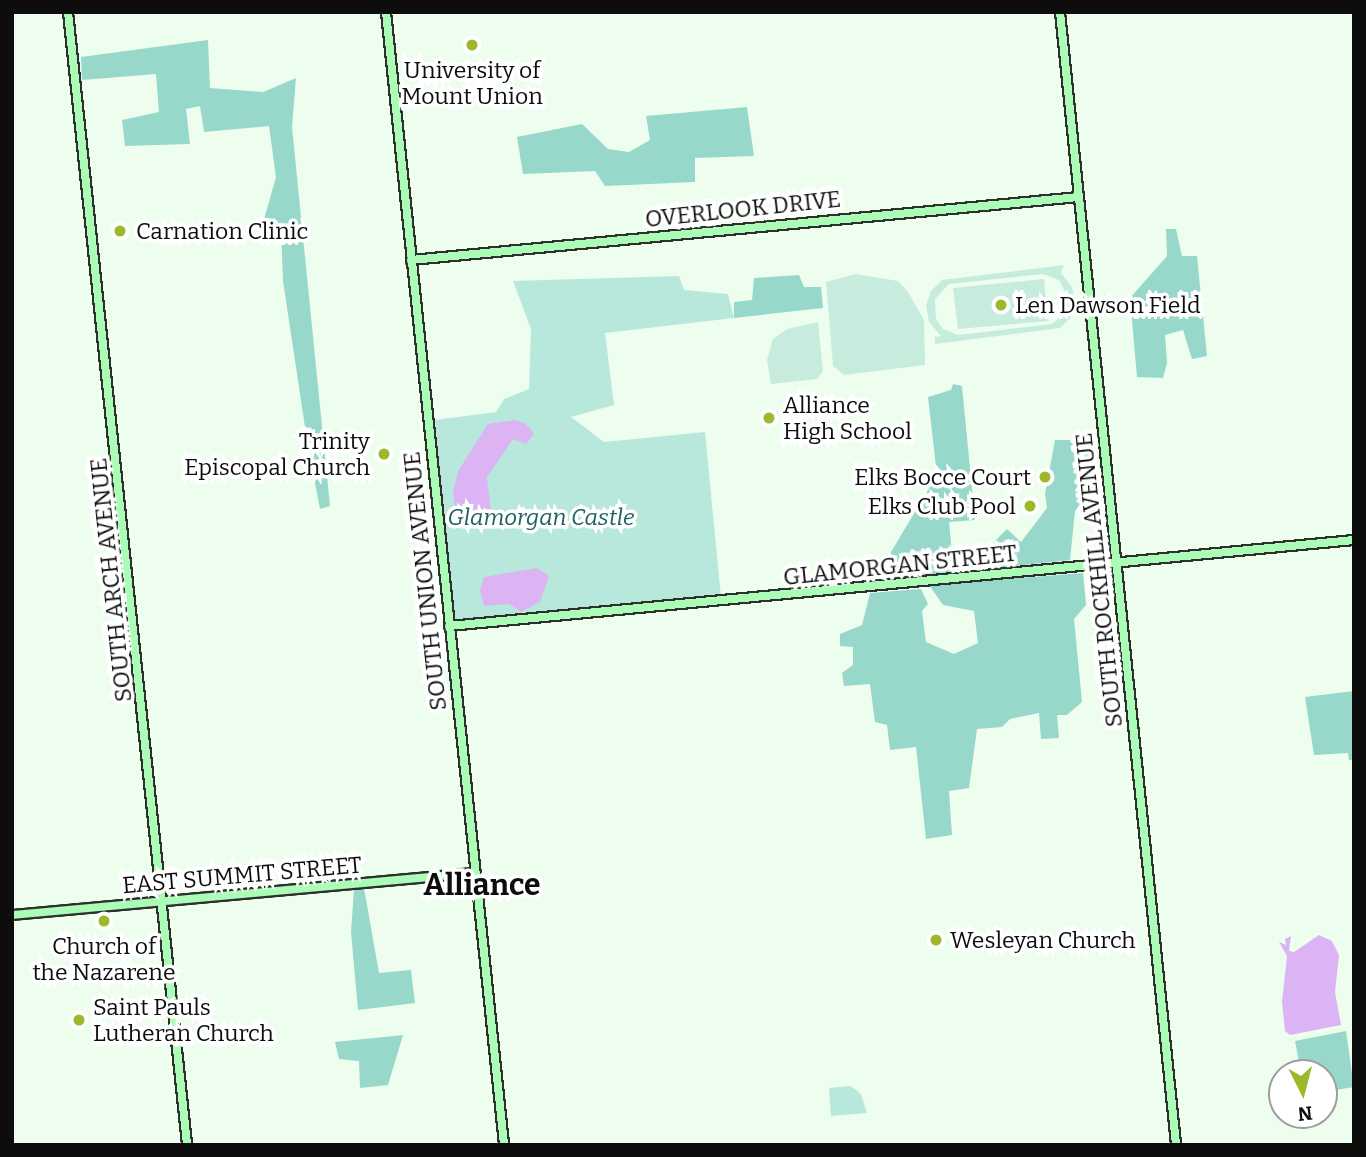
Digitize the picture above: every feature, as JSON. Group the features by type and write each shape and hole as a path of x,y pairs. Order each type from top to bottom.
{"street":[{"name":"SOUTH ARCH AVENUE","path":"68,12 187,1145"},
{"name":"SOUTH UNION AVENUE","path":"386,12 504,1145"},
{"name":"SOUTH ROCKHILL AVENUE","path":"1060,12 1176,1145"},
{"name":"OVERLOOK DRIVE","path":"411,260 1079,197"},
{"name":"GLAMORGAN STREET","path":"449,626 1354,540"},
{"name":"EAST SUMMIT STREET","path":"12,915 475,873"}],"green space":[{"path":"1064,265 1061,273 1072,287 1075,302 1071,317 1060,328 935,344 935,337 941,336 929,322 926,306 931,291 942,280","holes":["1043,274 1059,280 1068,297 1065,313 1052,324 958,335 943,329 936,319 935,299 949,284"]},
{"path":"856,274 898,281 908,292 924,320 925,365 844,375 833,366 826,282"},
{"name":"Glamorgan Castle","path":"679,276 684,290 728,294 734,318 605,333 614,405 571,417 604,442 705,432 721,597 453,623 435,420 496,412 504,399 529,389 531,329 513,281"},
{"name":"Len Dawson Field","path":"1044,279 1048,321 958,329 953,288"},
{"path":"818,322 823,371 817,379 771,384 767,360 773,339 787,329"},
{"path":"851,1086 861,1094 867,1113 831,1116 829,1088"}],"shaded area":[{"path":"208,40 210,88 263,92 296,78 292,127 330,506 320,509 283,281 281,229 261,230 276,177 269,126 204,132 200,106 186,109 190,144 125,146 122,120 159,112 156,74 82,80 81,57"},
{"path":"747,107 754,156 695,158 695,182 605,186 595,171 523,174 517,137 582,124 608,149 629,152 650,140 646,116"},
{"path":"1166,229 1176,229 1182,256 1197,256 1207,356 1192,359 1183,330 1165,335 1167,363 1163,378 1137,377 1130,298 1167,256"},
{"path":"799,275 804,287 821,287 823,308 734,318 734,302 752,300 754,278"},
{"path":"953,384 962,386 975,520 949,522 954,574 888,581 888,557 937,475 928,397 951,390"},
{"path":"515,420 526,424 534,434 526,444 513,439 487,477 492,521 458,526 453,493 458,471 488,424"},
{"path":"1055,440 1082,440 1097,466 1097,483 1075,511 1070,560 990,569 989,547 1007,529 1021,542 1047,508 1045,494"},
{"path":"537,568 549,576 540,602 521,612 509,604 484,606 480,590 484,577"},
{"path":"1083,573 1086,605 1074,619 1082,702 1067,715 1057,715 1059,738 1041,739 1039,713 1010,719 1002,727 977,729 969,788 949,791 952,835 926,839 916,747 890,750 887,725 875,722 870,684 844,686 842,673 853,665 853,647 840,646 840,634 862,625 870,593 921,589 928,604 922,611 926,642 954,654 978,643 974,611 943,605 929,585"},
{"path":"1354,691 1354,760 1349,760 1348,753 1314,755 1305,697"},
{"path":"364,888 379,973 411,970 415,1003 358,1010 351,932 354,889"},
{"path":"1319,935 1332,941 1339,955 1335,992 1341,1025 1290,1035 1285,1031 1282,1002 1287,956 1279,942 1286,945 1285,939 1291,936 1289,951 1294,952"},
{"path":"1346,1031 1354,1087 1338,1090 1338,1059 1298,1059 1295,1041"},
{"path":"403,1035 388,1085 360,1088 359,1061 339,1059 335,1042"}],"place":[{"name":"University of Mount Union","path":"472,45"},
{"name":"Carnation Clinic","path":"120,231"},
{"name":"Len Dawson Field","path":"1001,305"},
{"name":"Alliance High School","path":"769,418"},
{"name":"Trinity Episcopal Church","path":"384,454"},
{"name":"Elks Bocce Court","path":"1045,477"},
{"name":"Elks Club Pool","path":"1030,506"},
{"name":"Church of the Nazarene","path":"104,921"},
{"name":"Wesleyan Church","path":"936,940"},
{"name":"Saint Pauls Lutheran Church","path":"79,1020"}],"district":[{"name":"Alliance","path":"482,885"}]}
